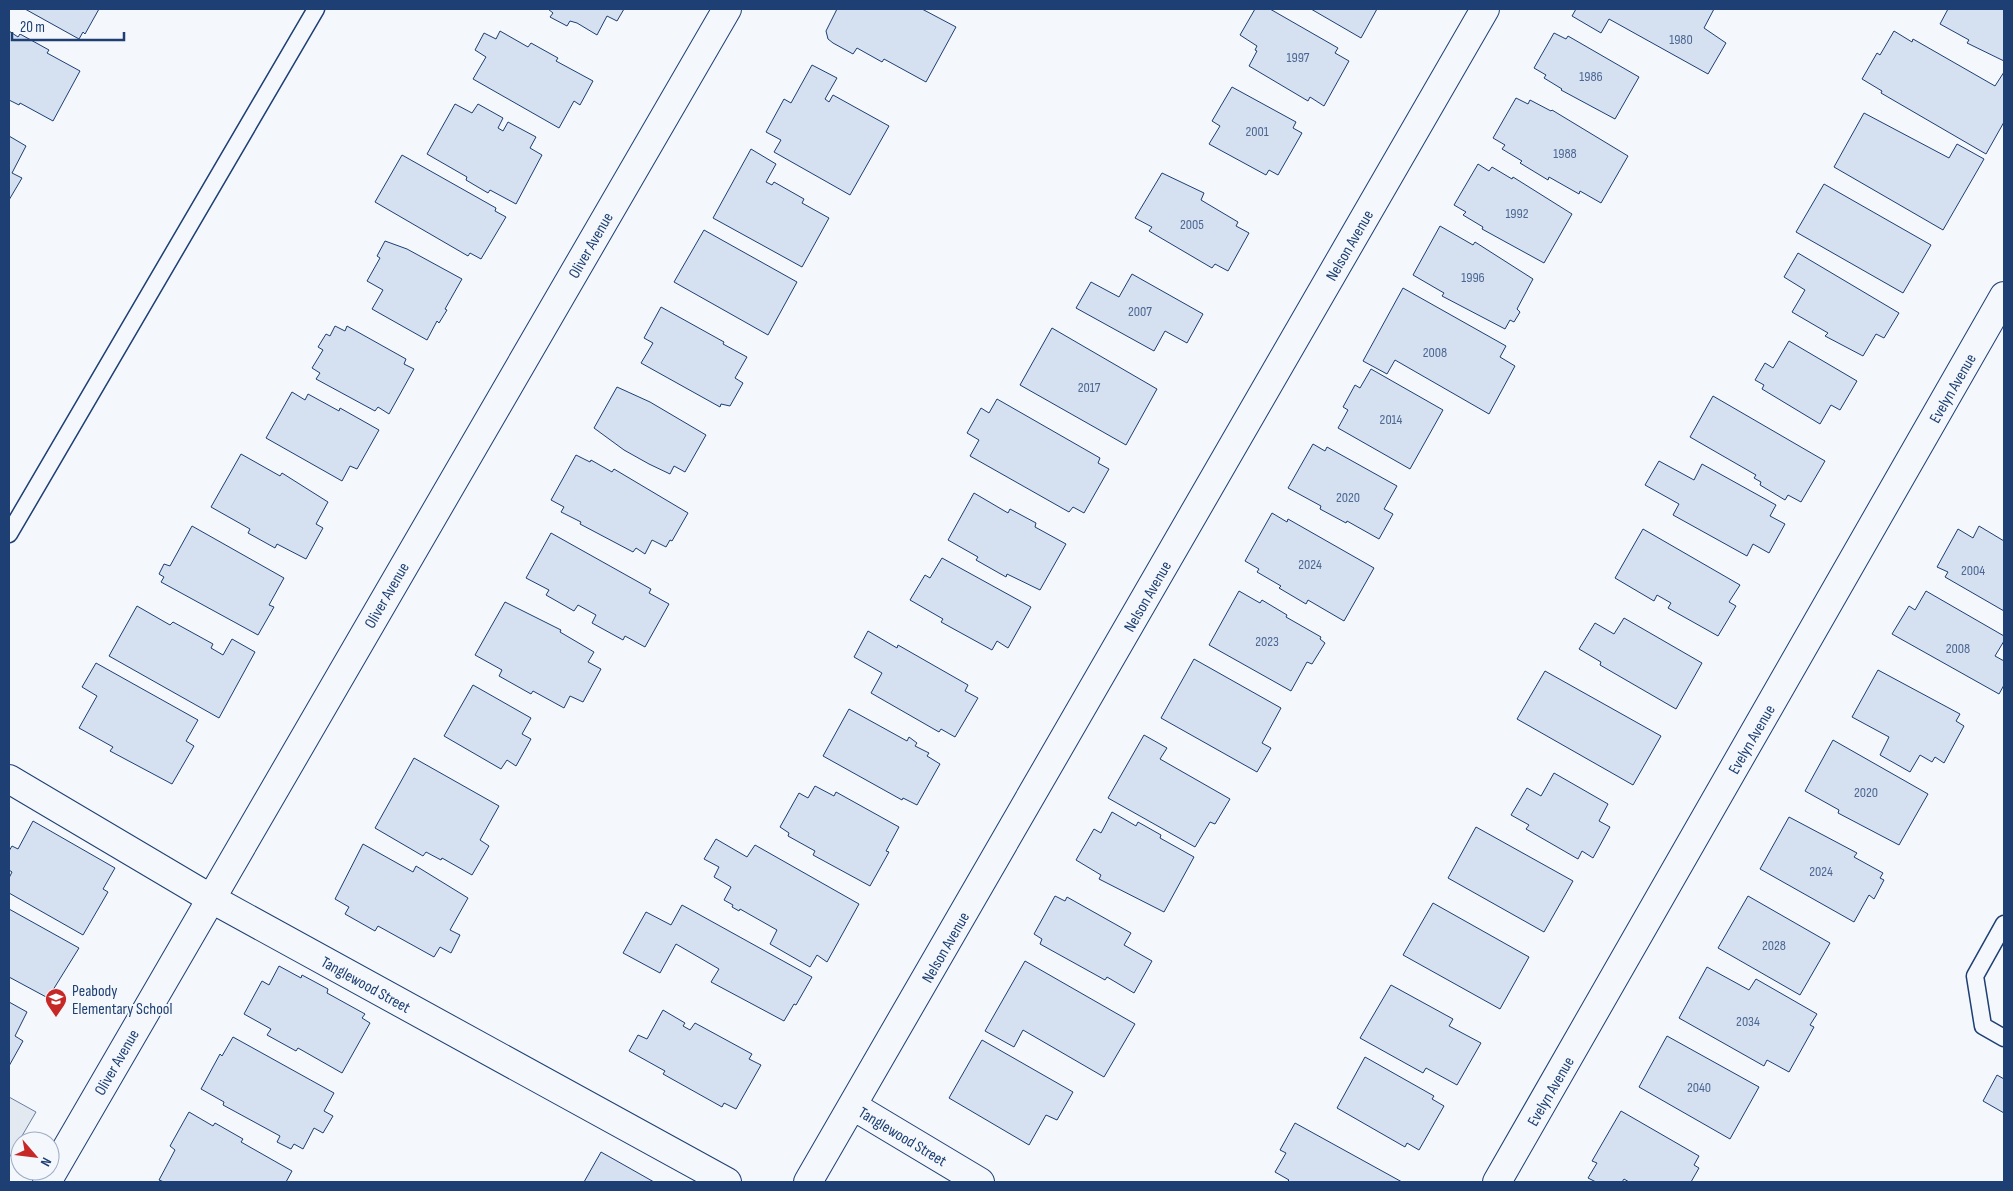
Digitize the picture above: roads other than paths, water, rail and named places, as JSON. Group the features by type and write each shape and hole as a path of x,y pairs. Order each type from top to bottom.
{"street":[{"name":"Oliver Avenue","path":"47,1182 727,9"},
{"name":"Nelson Avenue","path":"808,1182 1485,9"},
{"name":"Evelyn Avenue","path":"1497,1182 2004,296"},
{"name":"Tanglewood Street","path":"9,779 210,898 727,1182"},
{"name":"Tanglewood Street","path":"853,1106 980,1182"}],"lane":[{"path":"9,534 316,9"},
{"path":"2004,924 1975,976 1983,1026 2004,1038"}],"place":[{"name":"Peabody Elementary School","path":"56,1018"}]}
